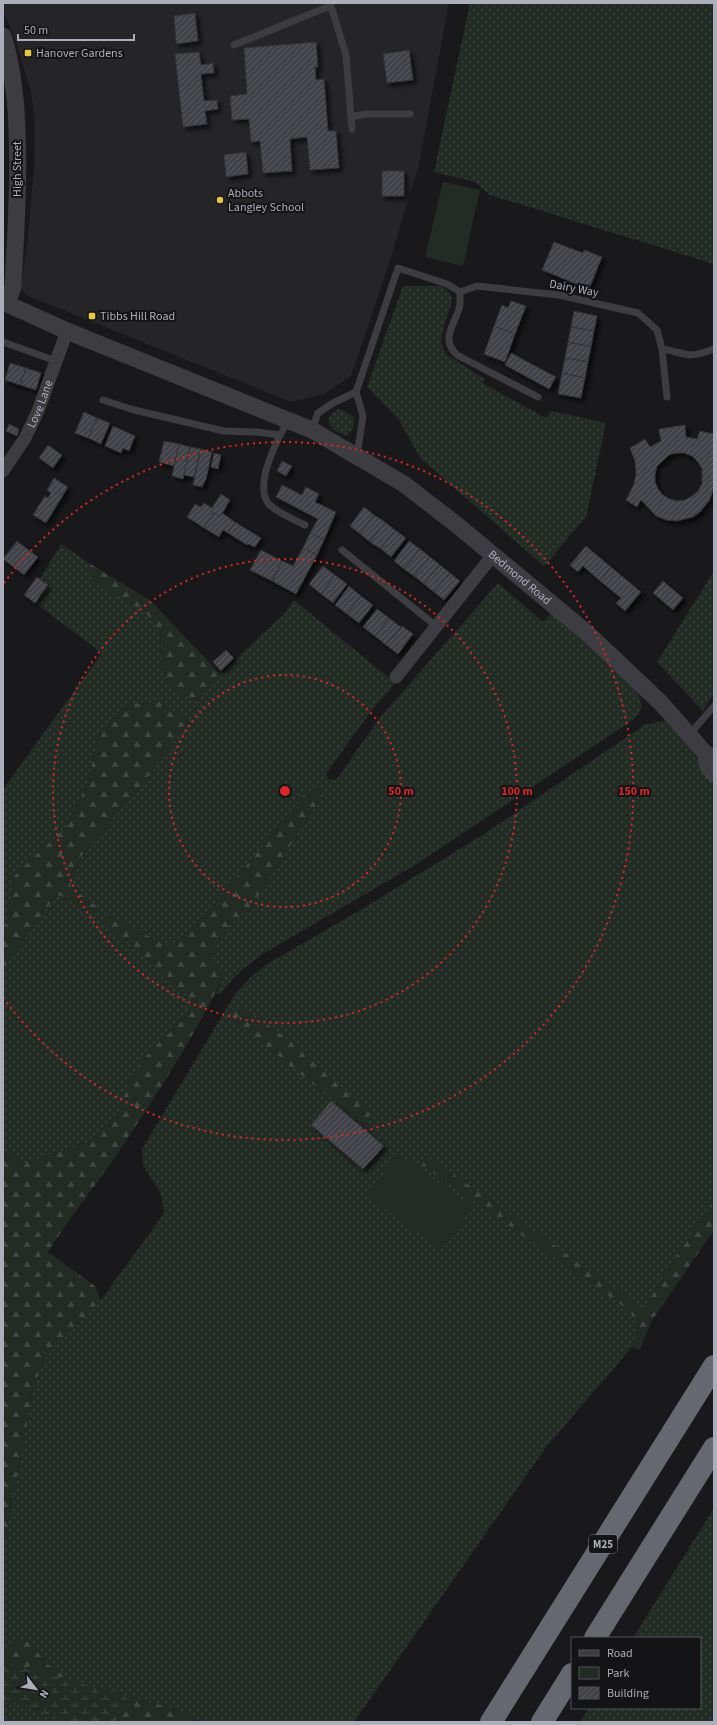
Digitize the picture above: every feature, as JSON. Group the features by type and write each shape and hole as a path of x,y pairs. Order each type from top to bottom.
{"highway":[{"name":"M25","path":"491,1722 714,1366"},
{"path":"596,1637 714,1448"},
{"path":"542,1722 571,1676"}],"street":[{"name":"High Street","path":"3,36 10,55 19,171 13,287 5,303"},
{"path":"5,303 67,331 289,419 312,430"},
{"name":"Love Lane","path":"3,472 25,438 38,411 67,331"},
{"name":"Bedmond Road","path":"312,430 404,484 587,633 661,703 689,735 710,755 708,766 714,774"},
{"path":"396,677 493,555"}],"lane":[{"path":"234,44 330,4 346,55 352,129"},
{"path":"351,117 366,114 410,114"},
{"path":"356,455 363,416 356,392 398,268 447,284 460,292 460,305 450,331 448,341 451,349 457,355 538,397"},
{"name":"Dairy Way","path":"460,292 478,286 559,295 638,313 657,330 662,349 667,398"},
{"path":"3,342 56,361"},
{"path":"662,349 674,350 689,355 700,354 714,349"},
{"path":"312,430 318,413 333,403 356,392"},
{"path":"103,400 134,410 224,431 256,432 280,435"},
{"path":"289,419 280,435 265,474 264,495 268,503 274,508 305,525"},
{"path":"342,550 436,626"},
{"path":"689,735 714,706"}],"shaded area":[{"name":"Abbots Langley School","path":"3,3 449,3 419,164 387,270 351,376 324,394 291,402 26,295 21,288 28,237 35,157 35,123 31,92 16,42 3,10"}],"green space":[{"path":"470,3 714,3 714,264 490,195 475,182 434,172"},
{"path":"443,182 480,190 463,266 425,257"},
{"path":"403,286 442,286 450,293 452,301 443,329 441,341 443,348 447,355 485,379 482,383 546,418 552,411 606,423 586,517 544,566 420,458 399,420 367,387"},
{"path":"339,409 345,411 354,418 353,429 346,435 335,431 329,424 330,417"},
{"path":"61,544 89,563 90,574 94,583 145,611 160,632 163,672 174,691 196,701 220,674 285,613 294,600 395,683 369,714 326,774 328,779 336,780 378,720 498,583 543,622 552,612 637,692 641,704 641,710 633,720 415,865 261,955 239,973 220,994 216,993 225,974 208,961 229,925 252,905 324,793 319,785 305,794 199,923 168,947 172,981 193,999 187,1016 151,1050 130,1078 119,1113 87,1142 23,1164 3,1150 3,968 57,894 93,915 99,908 69,886 82,855 147,778 188,722 161,701 129,704 98,736 88,783 67,826 13,877 10,912 3,929 3,789 102,653 35,603 48,586 40,579"},
{"path":"89,563 151,601 220,674 196,701 174,691 163,672 160,632 145,612 94,583 90,574"},
{"path":"714,571 714,693 703,711 657,662"},
{"path":"161,701 188,722 147,778 82,855 70,886 99,908 93,915 57,894 3,968 3,929 10,912 13,877 67,826 88,783 98,736 129,704"},
{"path":"665,721 687,744 714,785 714,1201 675,1257 640,1315 609,1295 630,1311 638,1328 632,1347 547,1446 354,1722 202,1722 172,1708 72,1681 47,1664 29,1641 13,1642 3,1655 3,1537 6,1537 33,1388 46,1357 101,1300 164,1213 161,1194 143,1165 142,1149 235,994 253,975 267,964 357,912 484,834 646,724"},
{"path":"319,785 324,793 252,905 229,925 208,961 225,974 200,1022 158,1092 128,1138 48,1252 95,1286 101,1300 46,1357 33,1388 6,1538 3,1537 3,1150 23,1164 87,1142 119,1113 130,1078 151,1050 187,1016 193,999 104,923 111,915 168,947 199,923 305,794"},
{"path":"241,1005 291,1042 370,1113 366,1127 231,1018 234,1010"},
{"path":"399,1154 474,1208 440,1249 365,1195"},
{"path":"426,1155 625,1295 637,1305 640,1315 675,1257 714,1201 714,1230 651,1322 639,1350 632,1347 638,1328 630,1311 422,1165"},
{"path":"714,1508 714,1722 580,1722 588,1709 701,1709 701,1637 634,1637"},
{"path":"29,1641 47,1664 72,1681 172,1708 202,1722 74,1722 3,1701 3,1655 12,1642"},
{"path":"3,1662 128,1696 115,1722 74,1722 3,1701"},
{"path":"3,1701 74,1722 3,1722"}],"building":[{"path":"195,13 198,41 176,44 174,16"},
{"path":"316,42 318,67 315,67 316,80 324,79 328,131 336,131 339,168 310,170 307,137 290,139 292,171 263,173 260,141 251,142 249,119 232,120 230,96 247,94 244,48"},
{"path":"409,50 413,80 387,83 383,54"},
{"path":"199,52 201,65 213,63 214,73 201,74 204,101 217,100 218,109 205,111 207,124 183,127 175,54"},
{"path":"246,152 248,174 226,177 224,155"},
{"path":"382,171 404,171 404,196 382,196"},
{"path":"554,242 583,253 584,250 602,257 589,289 542,270"},
{"path":"511,301 526,306 515,334 494,326 502,305 508,308"},
{"path":"574,311 597,316 594,331 571,327"},
{"path":"494,326 515,334 505,362 484,354"},
{"path":"571,327 594,331 591,347 568,342"},
{"path":"568,342 591,347 588,362 565,358"},
{"path":"511,353 556,377 549,389 505,365"},
{"path":"565,358 588,362 585,378 562,373"},
{"path":"10,363 26,368 20,385 5,380"},
{"path":"26,368 41,373 36,390 20,385"},
{"path":"562,373 585,378 581,398 558,394"},
{"path":"84,412 97,418 88,438 75,433"},
{"path":"97,418 110,423 101,444 88,438"},
{"path":"9,424 19,429 17,436 6,431"},
{"path":"685,425 686,437 697,439 700,431 714,434 714,488 709,501 700,512 693,517 677,521 666,520 656,516 641,500 637,507 626,500 634,484 636,474 635,461 630,448 645,439 650,447 661,441 659,429","holes":["684,453 692,456 698,462 702,469 702,484 698,491 692,496 685,500 678,501 663,495 655,482 655,474 657,466 669,455"]},
{"path":"113,426 135,436 129,451 123,448 121,453 105,446"},
{"path":"164,441 179,444 174,466 159,462"},
{"path":"179,444 190,447 183,479 172,476"},
{"path":"48,445 62,455 53,468 39,458"},
{"path":"190,447 201,449 194,477 184,475"},
{"path":"201,449 212,452 206,479 202,487 193,485"},
{"path":"214,453 221,455 218,469 211,467"},
{"path":"282,461 292,466 286,476 277,471"},
{"path":"54,478 68,487 46,523 33,515 45,496 48,498 51,493 47,490"},
{"path":"282,485 302,495 306,487 319,494 315,502 336,512 324,540 310,533 318,519 276,497"},
{"path":"221,494 230,500 220,517 213,513 204,528 187,517 195,504 201,507 204,503 212,508"},
{"path":"364,507 374,515 360,534 350,526"},
{"path":"213,513 220,517 222,513 235,522 228,533 223,530 219,537 204,528"},
{"path":"374,515 385,522 370,542 360,534"},
{"path":"235,522 261,538 255,547 248,544 247,545 228,533"},
{"path":"385,522 395,530 381,549 370,542"},
{"path":"395,530 406,538 391,557 381,549"},
{"path":"310,533 324,540 317,555 303,548"},
{"path":"17,541 38,557 24,575 3,559"},
{"path":"409,541 420,549 404,569 394,561"},
{"path":"586,546 611,567 600,581 583,566 578,572 570,565"},
{"path":"303,548 317,555 296,594 272,581 282,561 293,566"},
{"path":"420,549 430,557 414,576 404,569"},
{"path":"261,550 282,561 272,581 250,570"},
{"path":"430,557 440,565 424,584 414,576"},
{"path":"440,565 450,573 434,592 424,584"},
{"path":"323,566 335,575 321,594 309,584"},
{"path":"611,567 641,592 625,611 616,603 621,598 600,581"},
{"path":"450,573 460,581 444,600 434,592"},
{"path":"335,575 347,584 333,603 321,594"},
{"path":"37,577 48,585 35,603 24,595"},
{"path":"663,581 683,598 673,610 653,593"},
{"path":"349,586 361,596 347,614 335,605"},
{"path":"361,596 373,605 359,623 347,614"},
{"path":"377,609 389,618 375,636 363,627"},
{"path":"389,618 401,627 386,645 375,636"},
{"path":"402,626 413,634 398,654 386,645"},
{"path":"226,650 234,658 221,671 213,662"},
{"path":"331,1101 384,1146 363,1169 311,1125"}],"place":[{"name":"Hanover Gardens","path":"28,53"},
{"name":"Abbots Langley School","path":"220,200"},
{"name":"Tibbs Hill Road","path":"92,316"}]}
